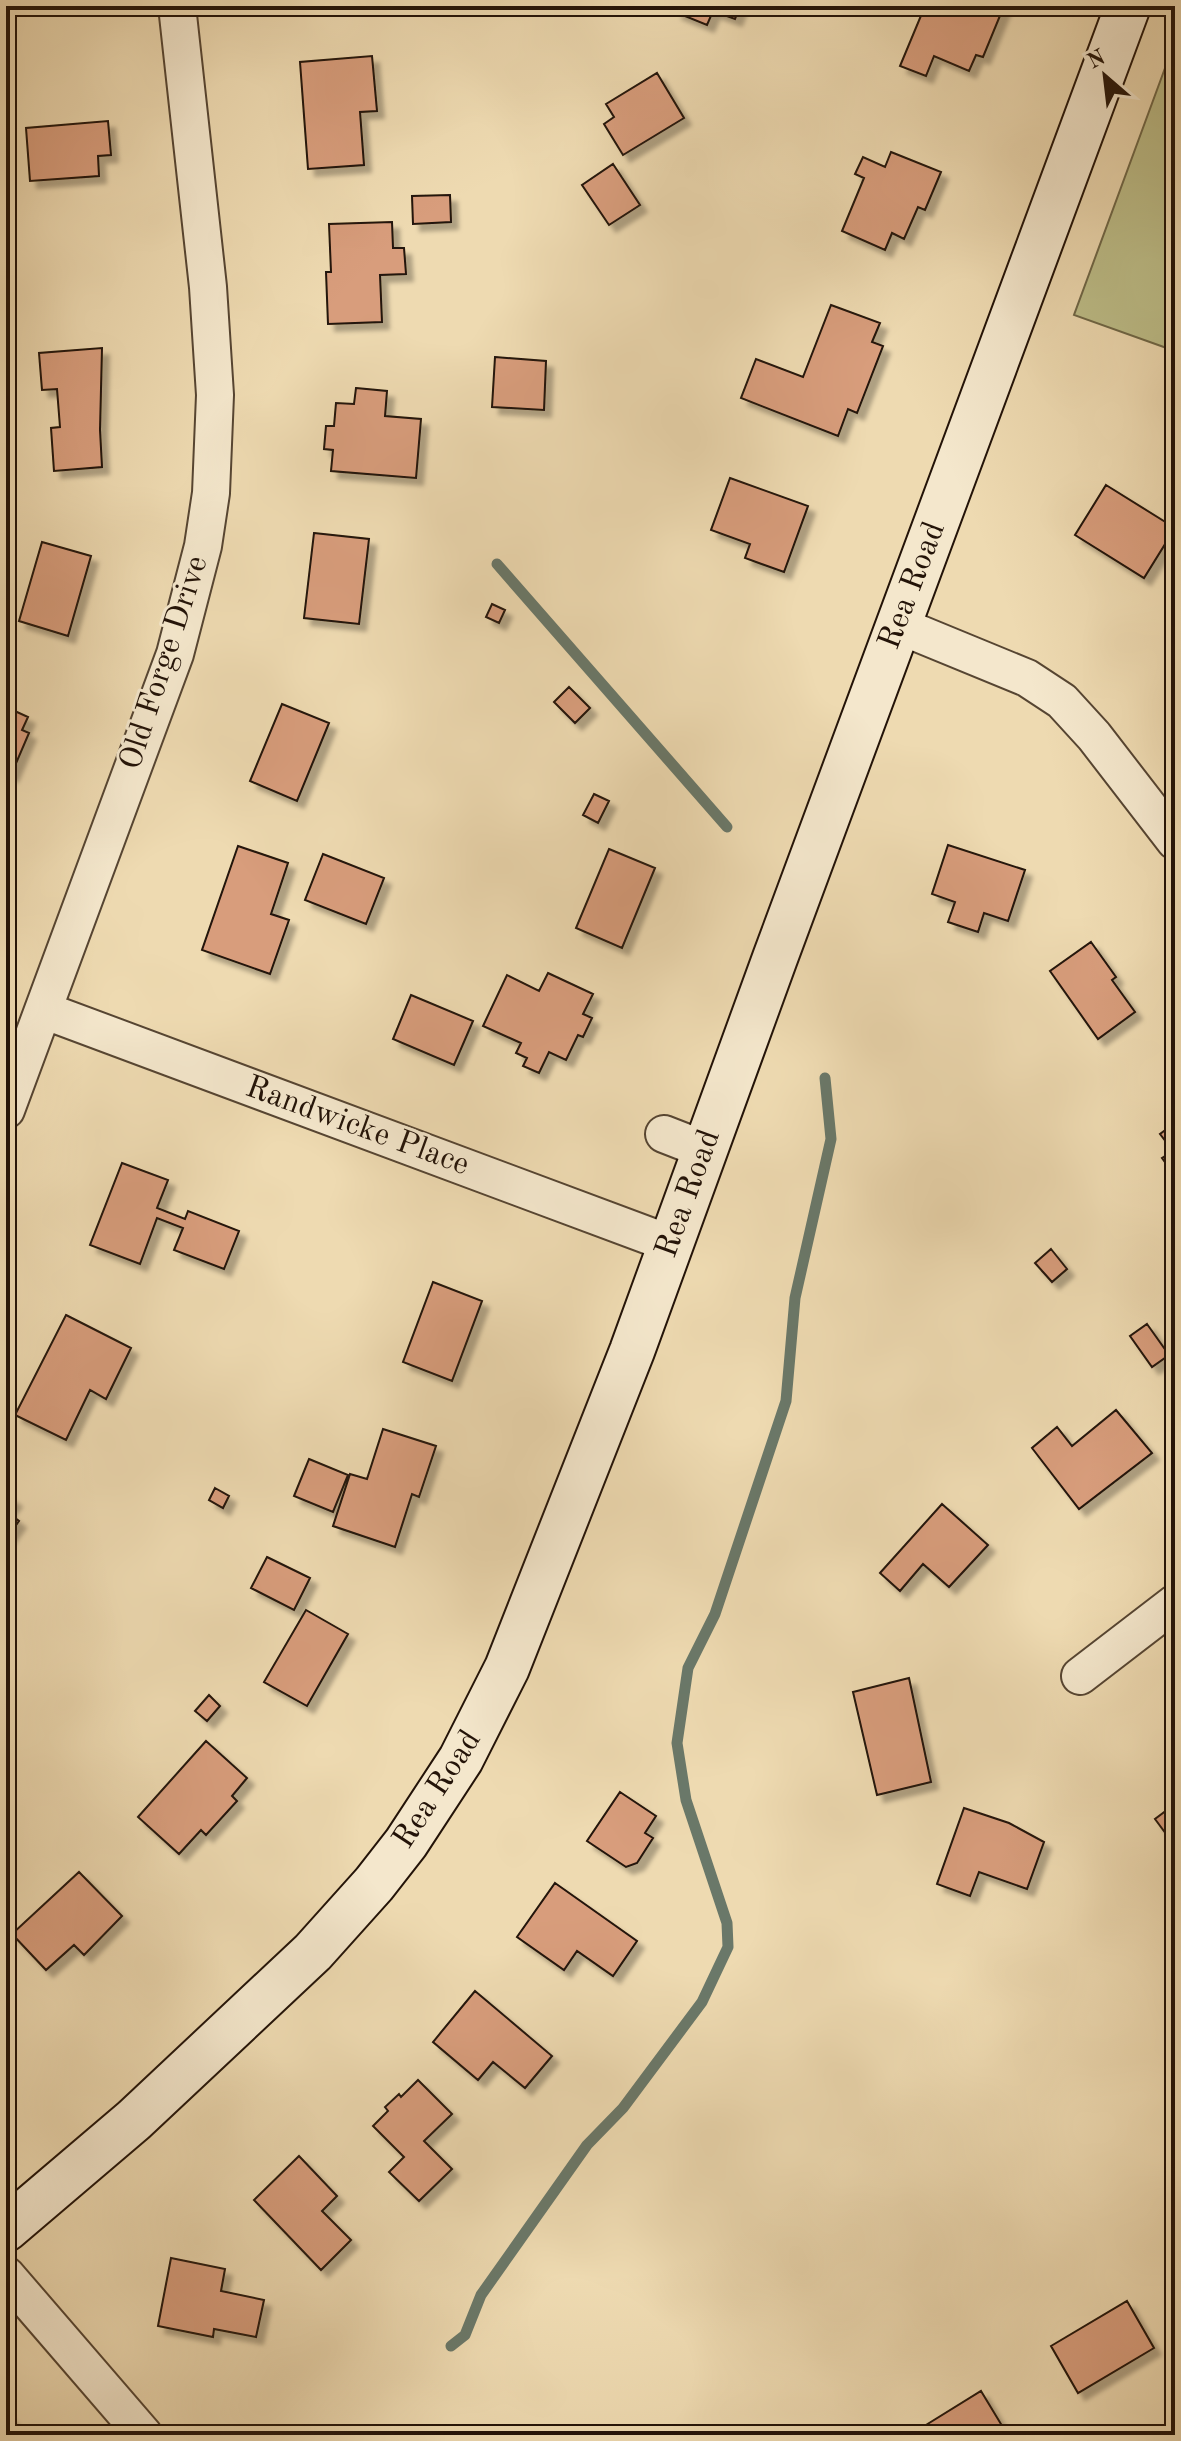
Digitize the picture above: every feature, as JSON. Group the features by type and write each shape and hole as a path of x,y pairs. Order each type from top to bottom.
{"main road":[{"name":"Rea Road","path":"6,2229 134,2120 313,1952 374,1884 406,1843 461,1759 507,1668 599,1438 1128,6"}],"street":[{"name":"Old Forge Drive","path":"6,1110 175,654 203,546 211,493 215,395 177,6"},
{"path":"898,625 1027,678 1062,701 1094,736 1175,841"},
{"name":"Randwicke Place","path":"43,1010 671,1244"},
{"path":"664,1134 705,1150"},
{"path":"1080,1676 1175,1603"},
{"path":"6,2275 144,2435"}],"green space":[{"path":"1175,41 1175,351 1074,315"}],"building":[{"path":"677,6 740,6 735,19 713,11 707,25 675,12"},
{"path":"925,6 1004,6 983,57 976,55 969,71 934,56 926,76 900,66"},
{"path":"372,56 377,111 360,112 364,165 308,169 300,62"},
{"path":"657,73 684,118 623,155 604,124 614,117 606,104"},
{"path":"108,121 111,155 98,156 99,176 30,181 26,128"},
{"path":"891,152 941,172 925,210 918,207 904,239 892,233 885,250 842,231 864,178 855,174 863,157 885,167"},
{"path":"613,164 640,205 609,225 582,185"},
{"path":"450,195 451,222 413,224 412,196"},
{"path":"392,222 393,248 404,248 406,274 380,275 382,322 328,324 326,272 331,272 329,224"},
{"path":"831,305 880,323 872,342 883,346 857,413 848,409 838,436 741,398 756,359 803,377"},
{"path":"102,348 102,467 54,471 51,428 60,427 57,389 42,390 39,353"},
{"path":"495,357 546,361 544,410 492,407"},
{"path":"356,388 387,391 385,416 421,419 416,478 331,471 333,450 324,449 326,426 334,426 336,403 354,404"},
{"path":"730,478 808,506 784,572 745,558 750,544 711,530"},
{"path":"1106,485 1175,528 1144,578 1075,535"},
{"path":"314,533 369,539 359,624 304,618"},
{"path":"42,542 91,556 68,636 19,621"},
{"path":"492,604 505,610 499,623 486,617"},
{"path":"569,687 590,708 575,723 554,702"},
{"path":"282,704 329,723 297,801 250,781"},
{"path":"6,707 28,717 22,730 29,733 11,775 6,773"},
{"path":"594,794 609,801 598,823 583,815"},
{"path":"948,845 1025,870 1008,921 984,913 978,932 948,922 955,902 932,894"},
{"path":"238,846 288,863 271,914 289,920 270,974 202,950"},
{"path":"609,849 655,868 622,948 576,928"},
{"path":"323,854 384,878 366,924 305,900"},
{"path":"1091,942 1116,977 1112,980 1135,1012 1098,1039 1050,971"},
{"path":"548,973 593,994 583,1014 592,1018 583,1037 578,1035 566,1060 549,1052 539,1073 523,1066 527,1058 516,1053 521,1043 483,1026 507,975 539,991"},
{"path":"411,995 473,1021 454,1065 393,1039"},
{"path":"1175,1123 1175,1176 1162,1158 1173,1151 1160,1134"},
{"path":"122,1163 168,1180 157,1208 185,1219 188,1211 239,1231 224,1269 174,1250 183,1228 157,1218 140,1264 90,1245"},
{"path":"1051,1249 1067,1269 1052,1282 1035,1263"},
{"path":"433,1282 482,1301 452,1381 403,1362"},
{"path":"66,1315 131,1348 106,1399 90,1390 66,1440 15,1415"},
{"path":"1147,1324 1169,1355 1152,1367 1130,1336"},
{"path":"1116,1410 1152,1453 1079,1509 1032,1448 1057,1427 1072,1446"},
{"path":"383,1429 436,1446 419,1497 412,1494 395,1547 333,1526 350,1474 367,1479"},
{"path":"309,1459 348,1475 333,1512 294,1496"},
{"path":"215,1488 229,1496 223,1508 209,1500"},
{"path":"6,1494 15,1500 6,1511"},
{"path":"942,1504 988,1545 949,1587 923,1564 900,1591 880,1573"},
{"path":"6,1511 19,1521 6,1539"},
{"path":"267,1557 310,1578 294,1610 251,1588"},
{"path":"306,1610 348,1634 307,1706 264,1682"},
{"path":"909,1678 931,1782 877,1795 853,1692"},
{"path":"209,1695 220,1706 207,1721 195,1711"},
{"path":"206,1741 247,1778 232,1796 237,1801 206,1835 201,1830 179,1854 138,1817"},
{"path":"620,1792 656,1816 645,1833 653,1838 637,1863 626,1867 587,1841"},
{"path":"1175,1804 1175,1846 1155,1819"},
{"path":"964,1808 1009,1823 1044,1842 1027,1889 979,1872 970,1896 937,1884"},
{"path":"79,1872 122,1916 84,1955 74,1945 46,1970 12,1934"},
{"path":"555,1883 637,1941 613,1976 577,1951 564,1970 517,1937"},
{"path":"475,1991 552,2056 525,2088 493,2062 478,2080 433,2042"},
{"path":"418,2080 452,2114 424,2141 452,2169 419,2201 389,2172 404,2157 373,2126 388,2111 385,2107"},
{"path":"299,2156 337,2196 322,2211 351,2240 321,2270 254,2200"},
{"path":"171,2258 225,2269 221,2291 264,2300 256,2337 214,2329 213,2337 158,2326"},
{"path":"1127,2301 1154,2348 1078,2393 1051,2346"},
{"path":"981,2391 1004,2429 993,2435 914,2435 913,2433"},
{"path":"6,2413 25,2435 6,2435"}],"waterway":[{"path":"497,564 727,827"},
{"path":"451,2346 465,2335 481,2295 587,2145 623,2108 702,2002 728,1947 727,1923 686,1800 677,1743 688,1668 715,1614 786,1401 795,1298 831,1139 825,1078"}]}
